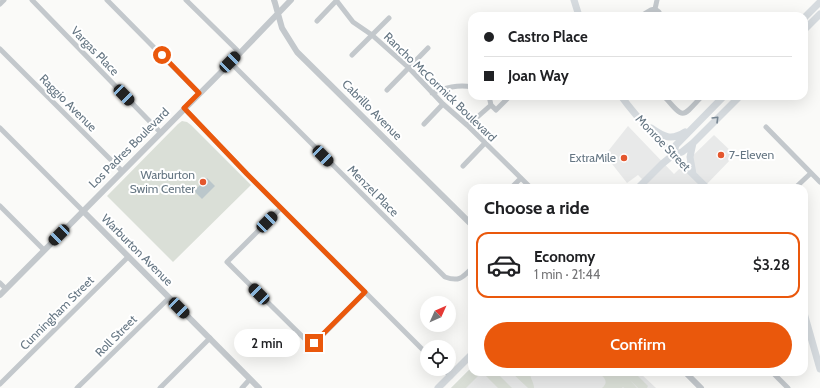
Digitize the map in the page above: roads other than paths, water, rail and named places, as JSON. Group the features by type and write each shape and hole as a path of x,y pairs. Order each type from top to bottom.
{"main road":[{"path":"574,0 578,12"},
{"path":"808,15 820,2"},
{"path":"808,26 820,14"},
{"name":"Monroe Street","path":"624,100 642,122 703,184"},
{"path":"673,155 676,145 720,100"},
{"path":"642,184 673,155 682,152 693,143 736,100"},
{"path":"642,122 662,135 671,137 680,135 697,124"},
{"path":"693,143 690,157 693,174"},
{"path":"808,327 820,369"},
{"path":"456,370 468,358"},
{"path":"438,388 450,376"}],"street":[{"path":"0,4 4,0"},
{"name":"Vargas Place","path":"32,0 161,133"},
{"path":"107,0 199,93"},
{"path":"186,0 240,53"},
{"name":"Cabrillo Avenue","path":"274,0 282,28 297,52 468,221"},
{"name":"Los Padres Boulevard","path":"0,295 291,0"},
{"path":"317,21 336,0"},
{"name":"Rancho McCormick Boulevard","path":"336,0 352,22 372,35 408,68 443,104 467,125 528,184"},
{"path":"655,9 657,0"},
{"path":"648,12 655,9"},
{"path":"655,9 659,12"},
{"path":"352,56 389,18"},
{"path":"387,90 428,48"},
{"name":"Raggio Avenue","path":"0,49 122,171"},
{"name":"Menzel Place","path":"230,62 445,277 453,280 462,278 468,272"},
{"path":"432,93 450,87 468,86"},
{"path":"490,100 491,105 496,110 506,100"},
{"path":"668,100 678,112 684,114 698,100"},
{"path":"424,124 443,104"},
{"path":"467,125 491,105"},
{"path":"184,108 281,208 420,347"},
{"path":"766,127 820,182"},
{"name":"Warburton Avenue","path":"0,128 259,388"},
{"path":"463,166 485,143"},
{"path":"800,184 811,173"},
{"path":"515,184 521,178"},
{"path":"0,206 44,250"},
{"path":"281,208 228,262 312,346 365,292"},
{"name":"Cunningham Street","path":"0,384 128,256"},
{"path":"0,283 6,289"},
{"name":"Roll Street","path":"77,388 169,298"},
{"path":"160,388 210,338"},
{"path":"689,376 701,388"},
{"path":"776,376 788,388"},
{"path":"242,388 250,379"}],"place":[{"name":"7-Eleven","path":"721,155"},
{"name":"ExtraMile","path":"624,158"},
{"name":"Warburton Swim Center","path":"203,182"}]}
